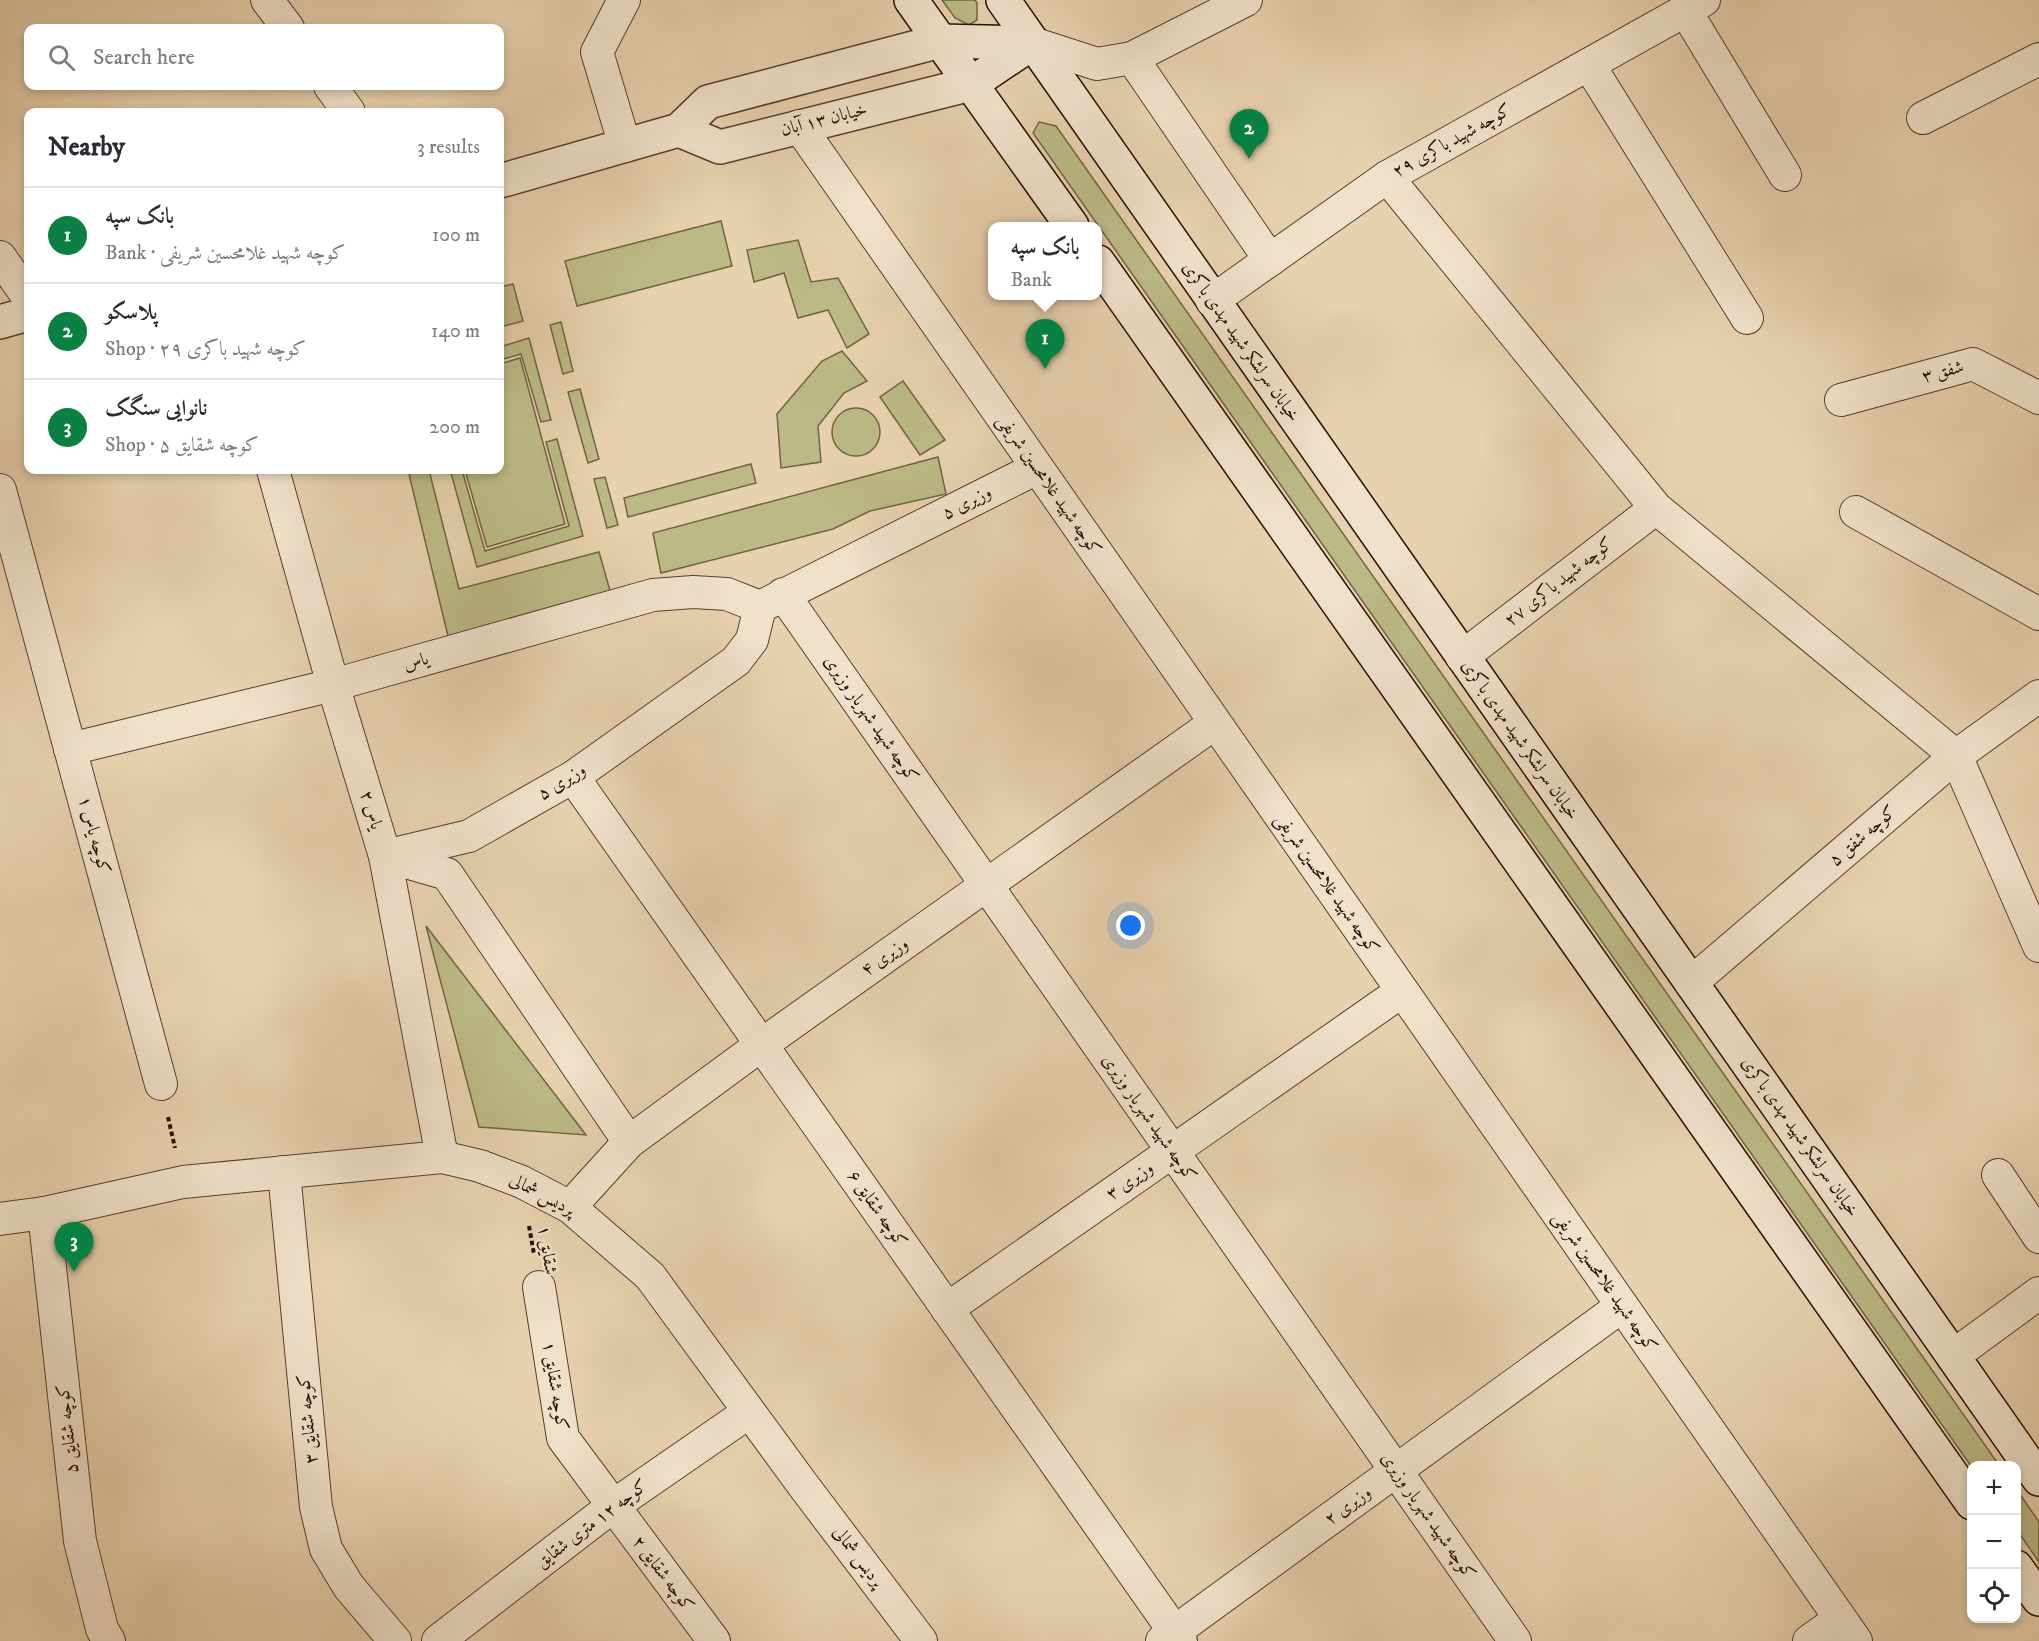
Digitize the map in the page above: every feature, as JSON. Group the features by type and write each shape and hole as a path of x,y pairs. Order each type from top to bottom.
{"main road":[{"path":"911,0 1069,222"},
{"name":"خیابان سرلشکر شهید مهدی باکری","path":"1003,0 2039,1479"},
{"path":"504,180 679,130 708,102 940,41 1032,42"},
{"path":"971,84 1032,42"},
{"name":"خیابان ۱۳ آبان","path":"679,130 720,147 971,84"},
{"path":"1102,268 1967,1497"},
{"path":"0,322 24,315"},
{"path":"2017,1569 2039,1599"}],"street":[{"path":"267,0 285,24"},
{"path":"624,0 597,52 625,146"},
{"path":"1032,42 1097,64 1132,58 1246,0"},
{"path":"1694,5 1785,175"},
{"name":"کوچه شهید باکری ۲۹","path":"1212,301 1387,177 1694,5"},
{"path":"1132,58 1270,260"},
{"path":"1923,118 2039,59"},
{"path":"1589,65 1747,318"},
{"path":"333,90 347,108"},
{"name":"کوچه شهید غلامحسین شریفی","path":"799,126 1848,1630"},
{"path":"1387,177 1656,508 1956,756 2039,946"},
{"path":"0,257 24,291"},
{"name":"شفق ۳","path":"1841,400 1973,364 2039,398"},
{"name":"وزیری ۵","path":"385,856 469,836 573,777 735,661 752,640 771,600 1036,468"},
{"name":"یاس ۲","path":"274,474 333,685 385,856 442,1157"},
{"name":"کوچه یاس ۱","path":"0,490 161,1084"},
{"name":"کوچه شهید باکری ۲۷","path":"1462,657 1656,508"},
{"path":"1856,512 2039,614"},
{"name":"یاس","path":"70,749 333,685 653,595 693,592 771,600"},
{"name":"کوچه شهید شهریار وزیری","path":"771,600 986,885 1515,1641"},
{"name":"کوچه شفق ۵","path":"1691,983 1956,756 2039,696"},
{"name":"وزیری ۴","path":"570,1207 629,1142 761,1045 1215,723"},
{"name":"کوچه شقایق ۶","path":"573,777 947,1309 1173,1638"},
{"path":"385,856 447,874 629,1142"},
{"name":"وزیری ۳","path":"947,1309 1402,991"},
{"name":"پردیس شمالی","path":"0,1219 44,1213 183,1182 442,1157 480,1166 522,1182 570,1207 650,1276 921,1641"},
{"name":"کوچه شقایق ۳","path":"284,1172 316,1507 326,1549 349,1587 395,1641"},
{"path":"1998,1175 2039,1237"},
{"name":"کوچه شقایق ۵","path":"44,1213 80,1540 102,1629 109,1641"},
{"name":"کوچه شقایق ۱","path":"539,1287 563,1438 613,1506"},
{"path":"1953,1356 2039,1293"},
{"name":"وزیری ۲","path":"1173,1638 1622,1306"},
{"name":"کوچه ۱۲ متری شقایق","path":"438,1641 613,1506 749,1412"},
{"name":"کوچه شقایق ۲","path":"613,1506 714,1641"},
{"path":"1809,1641 1848,1630"}],"path":[{"path":"161,1084 183,1182"},
{"name":"شقایق ۱","path":"522,1182 539,1287"}],"shaded area":[{"path":"942,0 975,0 977,20 969,25 955,18"},
{"path":"1039,122 1056,126 1996,1461 1967,1461 1102,231 1102,222 1096,222 1033,133"},
{"path":"721,221 732,266 577,306 565,261"},
{"path":"798,240 811,282 838,278 869,334 847,348 828,310 798,318 784,273 754,282 747,250"},
{"path":"513,284 523,321 504,326 504,286"},
{"path":"561,322 573,371 563,374 550,325"},
{"path":"529,338 551,420 541,422 521,354 504,359 504,346"},
{"path":"842,351 867,381 844,393 818,426 821,462 781,468 777,414 822,361"},
{"path":"520,358 565,524 487,547 466,474 504,474 504,363"},
{"path":"903,381 945,440 920,455 880,397"},
{"path":"580,389 599,459 588,463 568,392"},
{"path":"851,408 861,408 876,418 880,432 879,441 870,452 861,456 851,456 836,446 832,437 832,427 842,412"},
{"path":"557,439 583,536 477,567 451,474 463,474 485,551 569,526 546,442"},
{"path":"938,457 946,494 870,511 833,529 661,573 653,533"},
{"path":"751,464 756,483 628,517 624,498"},
{"path":"409,474 430,474 459,589 599,552 611,594 448,636"},
{"path":"605,477 618,525 607,528 594,479"},
{"path":"426,926 586,1135 479,1127"},
{"path":"2021,1496 2039,1522 2039,1562 2021,1536"}],"place":[{"name":"پلاسکو","path":"1249,159"},
{"name":"بانک سپه","path":"1045,369"},
{"name":"نانوایی سنگک","path":"74,1272"}]}
